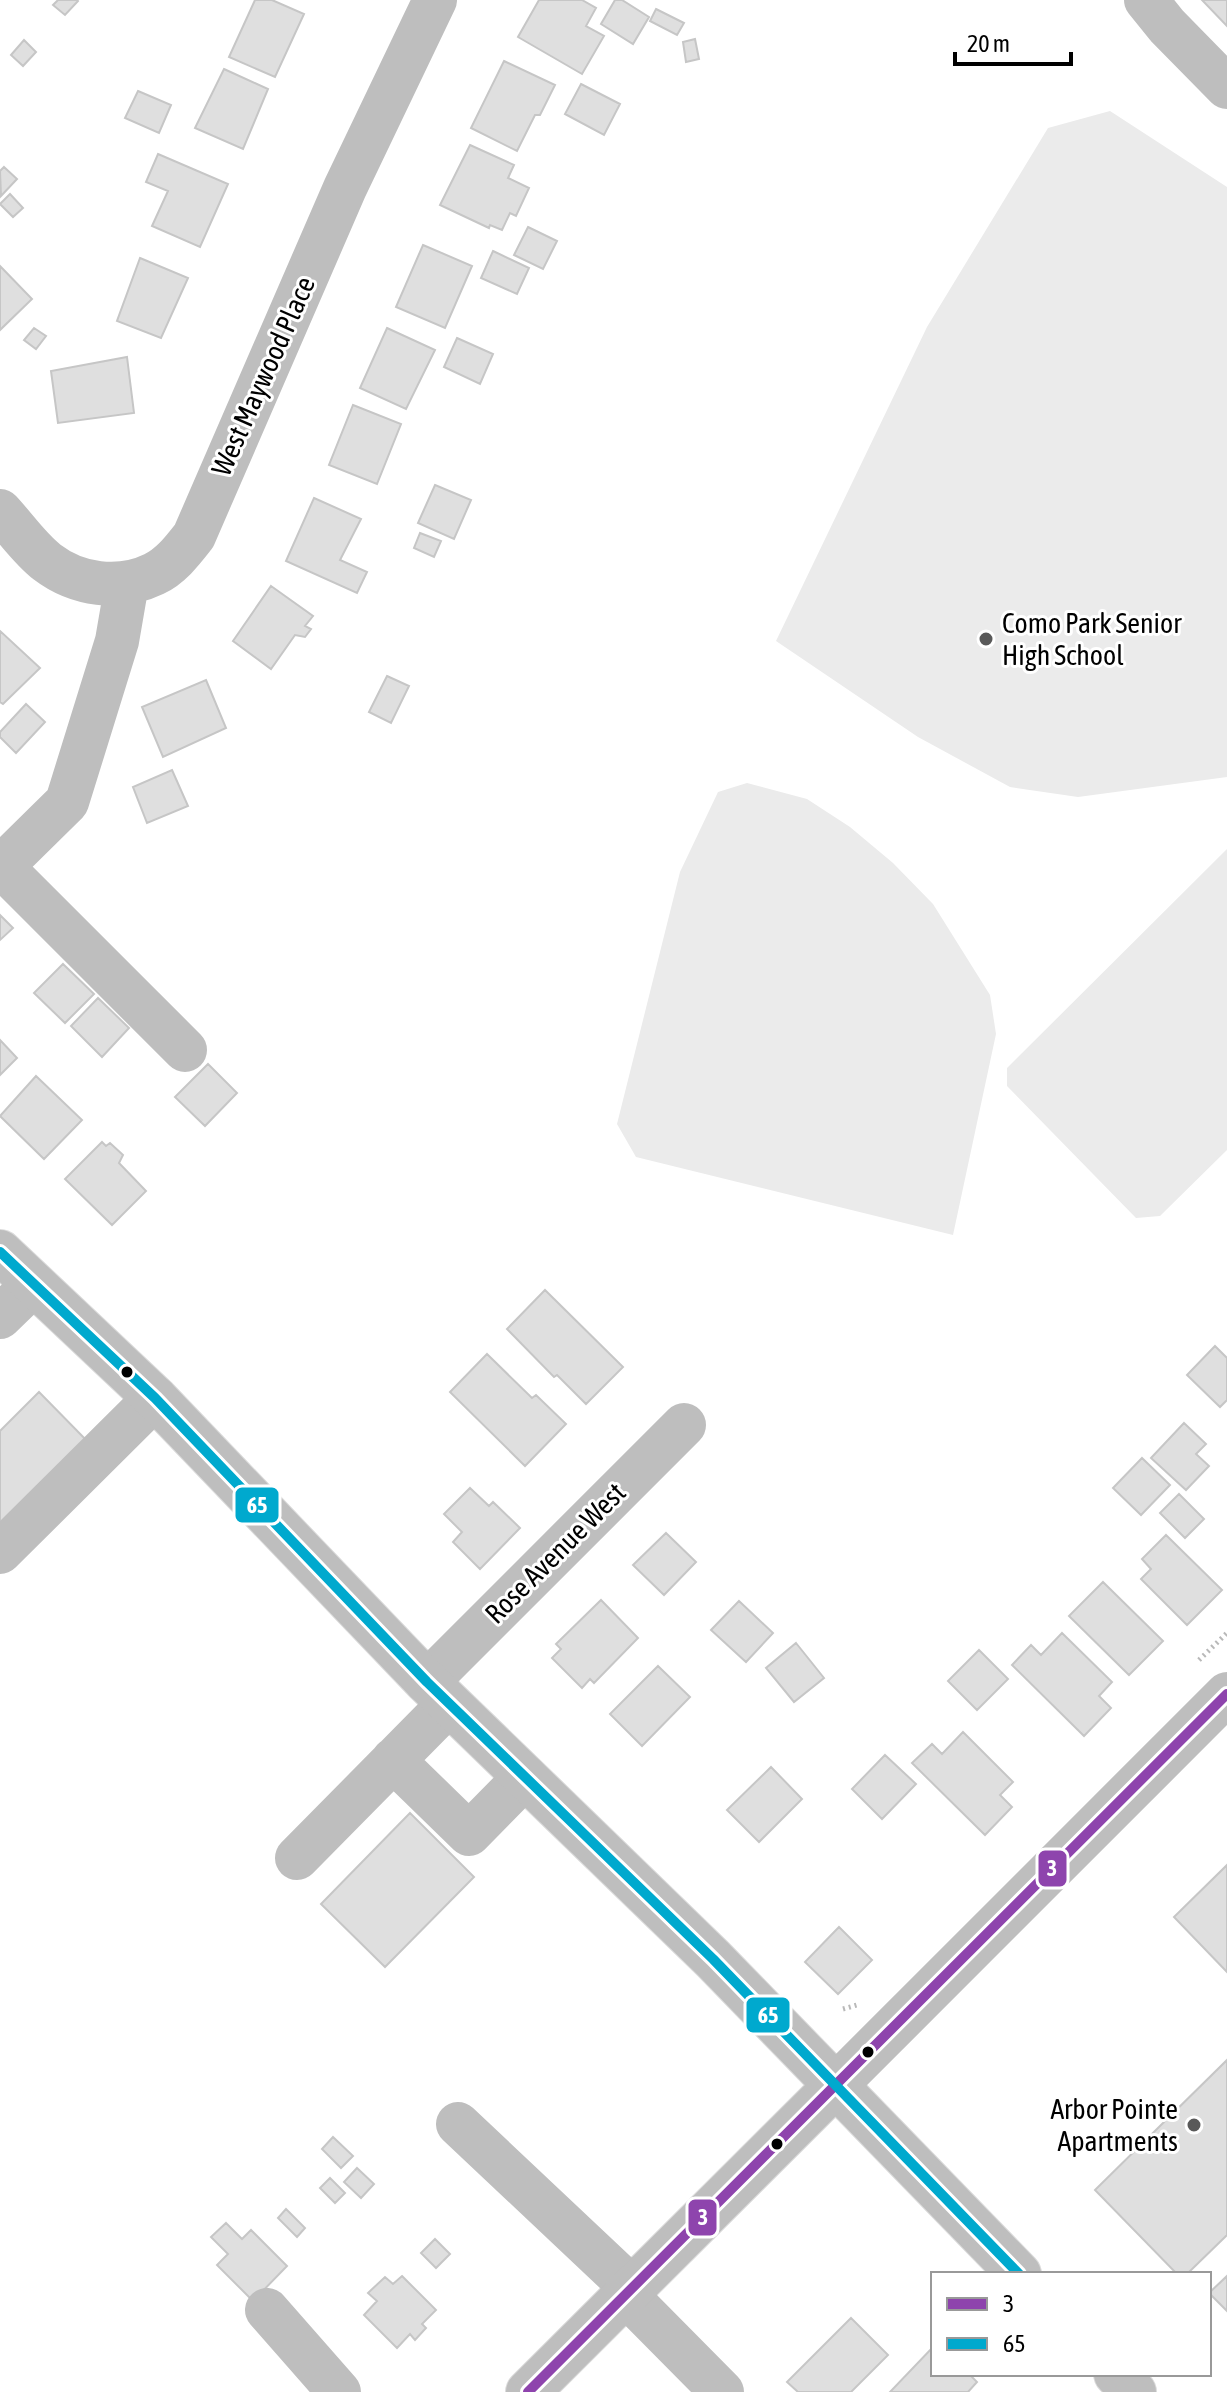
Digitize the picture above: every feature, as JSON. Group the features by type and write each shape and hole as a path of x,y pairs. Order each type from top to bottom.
{"street":[{"name":"West Maywood Place","path":"0,511 37,553 72,577 99,584 127,583 154,574 177,558 194,536 345,188 435,0"},
{"path":"1146,0 1227,87"},
{"path":"127,583 117,641 67,802 1,866 185,1050"},
{"path":"0,1252 155,1398 438,1693 713,1959 1017,2272"},
{"path":"0,1317 33,1285"},
{"path":"0,1552 155,1398"},
{"name":"Rose Avenue West","path":"297,1858 393,1760 438,1693 684,1425"},
{"path":"528,2392 1227,1694"},
{"path":"393,1760 469,1834 525,1777"},
{"path":"458,2124 629,2291 722,2392"},
{"path":"267,2310 339,2392"},
{"path":"1118,2376 1134,2392"}],"shaded area":[{"path":"1110,111 1227,187 1227,777 1078,797 1010,787 918,737 776,641 927,327 1048,128"},
{"path":"747,783 807,799 850,827 893,863 933,904 990,995 996,1034 953,1235 636,1157 617,1124 680,872 718,792"},
{"path":"1227,849 1227,1150 1160,1216 1136,1218 1007,1086 1007,1068"}],"building":[{"path":"58,0 78,1 65,15 53,5"},
{"path":"255,0 272,0 304,14 275,77 229,57"},
{"path":"539,0 582,0 596,8 586,26 604,36 582,74 518,37"},
{"path":"615,0 622,0 649,17 633,44 601,24"},
{"path":"1202,0 1227,0 1227,26"},
{"path":"656,9 684,23 677,35 650,21"},
{"path":"695,39 699,59 686,62 683,42"},
{"path":"24,40 36,52 23,66 11,55"},
{"path":"504,61 555,85 517,151 471,128"},
{"path":"224,69 268,89 243,149 195,128"},
{"path":"581,84 620,104 604,135 565,114"},
{"path":"138,91 171,105 159,133 125,118"},
{"path":"470,145 514,165 508,178 529,188 516,216 510,213 502,230 490,225 489,228 440,205"},
{"path":"158,154 228,184 200,247 152,226 168,191 146,182"},
{"path":"4,167 17,179 1,196 0,171"},
{"path":"10,194 23,208 13,217 0,204"},
{"path":"528,227 557,241 543,269 514,255"},
{"path":"423,245 472,266 445,328 396,307"},
{"path":"493,251 529,268 517,294 481,278"},
{"path":"140,258 188,278 161,338 117,321"},
{"path":"0,266 32,299 0,330"},
{"path":"34,328 46,336 36,349 24,340"},
{"path":"387,328 435,350 406,409 360,388"},
{"path":"457,338 493,354 480,384 444,367"},
{"path":"127,357 134,413 58,423 51,371"},
{"path":"353,405 401,424 377,484 329,465"},
{"path":"435,485 471,500 454,539 418,523"},
{"path":"314,498 361,519 340,560 367,572 357,593 286,561"},
{"path":"420,533 441,541 434,557 414,548"},
{"path":"271,586 313,616 305,626 311,629 305,637 295,635 271,669 233,641"},
{"path":"0,631 40,668 3,704 0,702"},
{"path":"387,676 409,686 391,723 369,712"},
{"path":"206,680 226,728 163,757 142,707"},
{"path":"26,704 45,722 16,753 0,737 0,732"},
{"path":"172,770 188,806 147,823 133,787"},
{"path":"0,915 13,928 0,940"},
{"path":"63,964 94,994 65,1023 34,993"},
{"path":"98,998 129,1028 102,1057 71,1026"},
{"path":"0,1040 17,1058 0,1075"},
{"path":"208,1064 237,1093 205,1126 175,1097"},
{"path":"36,1076 82,1120 44,1159 0,1116"},
{"path":"102,1142 106,1146 110,1143 123,1155 119,1163 146,1191 112,1225 65,1179"},
{"path":"545,1290 623,1367 586,1404 557,1375 554,1377 507,1329"},
{"path":"1215,1346 1227,1358 1227,1400 1220,1407 1187,1375"},
{"path":"487,1354 532,1398 536,1395 566,1424 525,1466 450,1392"},
{"path":"39,1392 93,1447 0,1538 0,1431"},
{"path":"1184,1423 1206,1444 1196,1454 1209,1466 1186,1490 1151,1458"},
{"path":"1142,1458 1170,1485 1141,1515 1113,1488"},
{"path":"470,1488 489,1506 493,1502 520,1528 480,1569 453,1542 462,1532 444,1514"},
{"path":"1179,1494 1204,1519 1185,1538 1160,1513"},
{"path":"666,1533 696,1562 664,1595 633,1565"},
{"path":"1166,1535 1222,1590 1187,1625 1141,1579 1151,1569 1142,1559"},
{"path":"1103,1582 1163,1641 1129,1675 1069,1616"},
{"path":"601,1600 638,1638 594,1683 590,1679 582,1688 552,1658 561,1649 556,1644"},
{"path":"739,1601 773,1633 746,1662 711,1630"},
{"path":"1062,1633 1112,1682 1099,1696 1111,1708 1084,1736 1012,1665 1031,1645 1041,1655"},
{"path":"796,1643 824,1678 794,1702 766,1668"},
{"path":"979,1650 1008,1679 977,1710 948,1681"},
{"path":"658,1666 690,1697 642,1746 610,1714"},
{"path":"963,1732 1013,1782 1000,1795 1012,1807 985,1835 912,1763 932,1744 942,1754"},
{"path":"885,1755 916,1784 882,1819 852,1789"},
{"path":"771,1767 802,1799 759,1842 727,1810"},
{"path":"410,1813 474,1877 385,1967 321,1904"},
{"path":"1227,1865 1227,1972 1174,1917"},
{"path":"839,1927 872,1960 838,1994 805,1962"},
{"name":"Arbor Pointe Apartments","path":"1227,2060 1227,2235 1189,2272 1175,2272 1095,2190"},
{"path":"333,2137 353,2156 341,2168 322,2149"},
{"path":"357,2168 374,2184 361,2198 344,2182"},
{"path":"330,2178 345,2193 335,2203 320,2188"},
{"path":"286,2209 305,2228 297,2237 278,2218"},
{"path":"226,2223 242,2239 251,2230 287,2266 253,2301 217,2265 228,2254 211,2237"},
{"path":"435,2239 450,2254 436,2268 421,2253"},
{"path":"402,2276 436,2310 422,2324 426,2328 415,2340 410,2334 397,2348 364,2315 377,2301 368,2293 385,2277 393,2284"},
{"path":"1227,2276 1227,2311 1211,2295 1211,2291"},
{"path":"851,2318 888,2355 851,2392 798,2392 787,2382"},
{"path":"931,2349 931,2376 971,2376 977,2382 968,2392 890,2392"}],"transit line":[{"name":"65","path":"0,1252 155,1398 427,1682 713,1959 1017,2272"},
{"name":"3","path":"528,2392 1227,1694"}],"place":[{"name":"Como Park Senior High School","path":"986,639"},
{"name":"Arbor Pointe Apartments","path":"1194,2125"}]}
